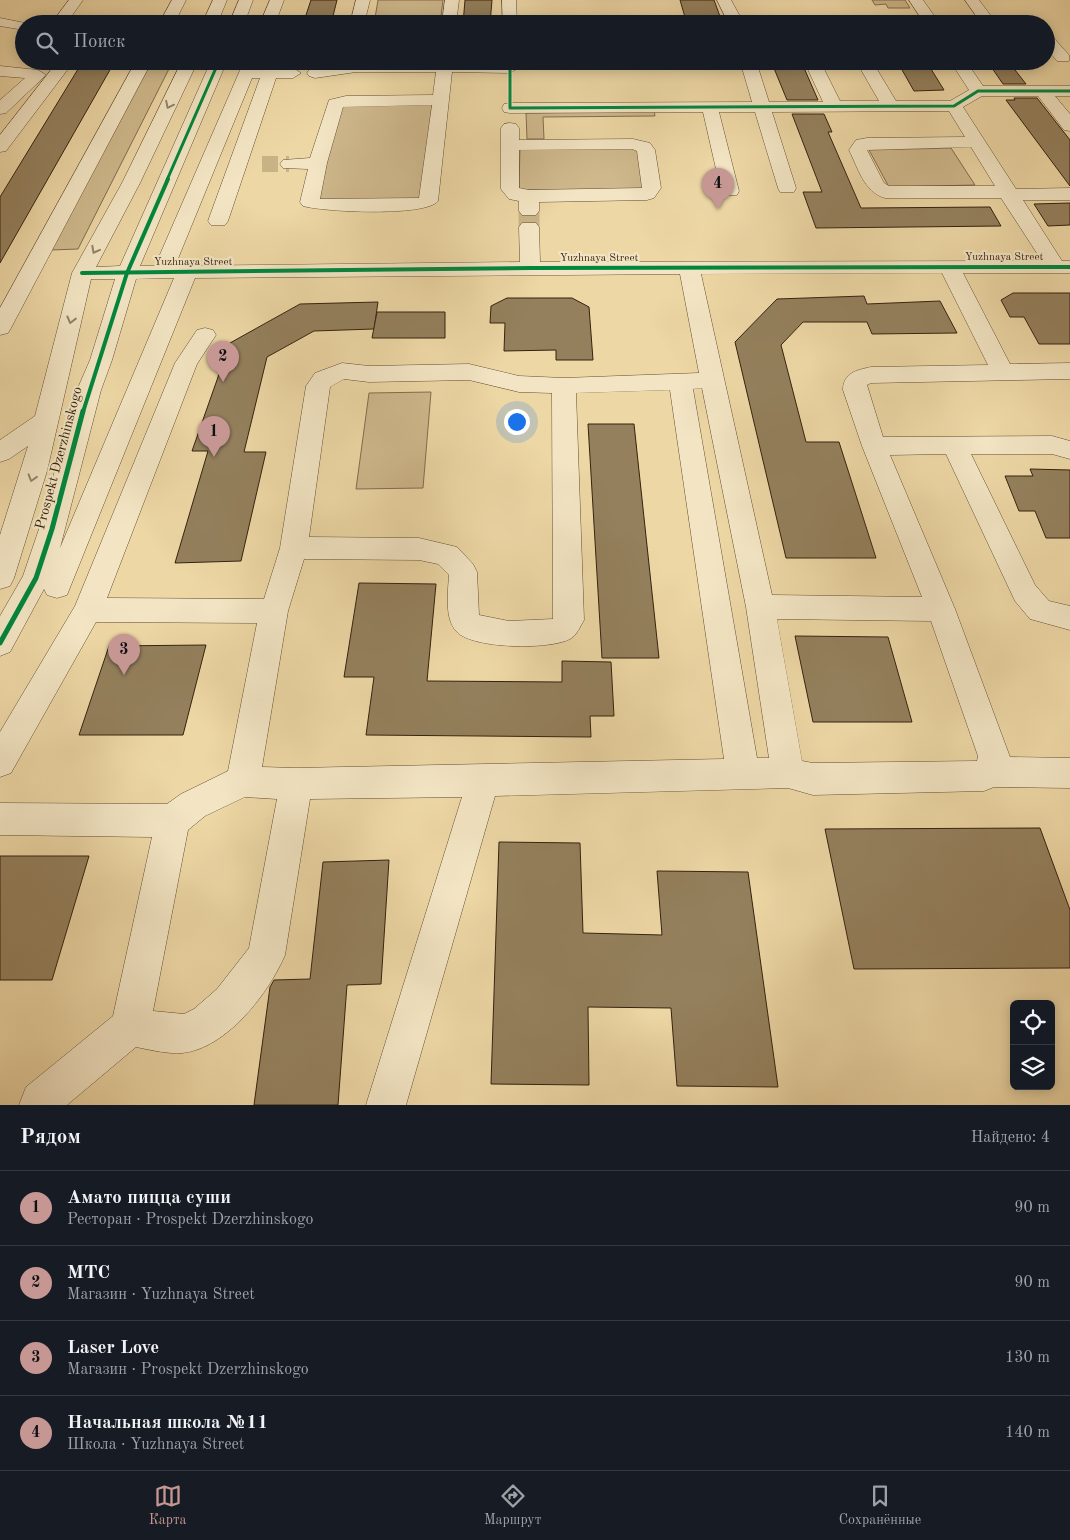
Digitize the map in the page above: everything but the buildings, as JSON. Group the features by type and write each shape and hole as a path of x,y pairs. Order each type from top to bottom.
{"street":[{"path":"65,15 76,0"},
{"path":"171,15 180,0"},
{"path":"213,15 220,0"},
{"path":"240,15 246,0"},
{"path":"271,15 277,0"},
{"path":"359,15 363,0"},
{"path":"450,15 452,0"},
{"path":"510,0 510,15"},
{"path":"724,0 732,15"},
{"path":"916,0 927,15"},
{"path":"972,0 983,15"},
{"path":"0,22 15,24"},
{"path":"1055,47 1067,58"},
{"path":"0,108 38,75 50,70"},
{"path":"0,147 58,70"},
{"path":"0,328 139,70"},
{"name":"Prospekt Dzerzhinskogo","path":"0,578 40,448 82,273 131,183 186,70"},
{"name":"Prospekt Dzerzhinskogo","path":"0,643 36,578 52,529 89,390 127,273 215,70"},
{"path":"162,273 248,70"},
{"path":"260,70 270,73 293,73"},
{"path":"315,73 329,70"},
{"path":"441,100 346,101 335,104 310,198 314,204 417,205 428,201 441,100 444,70"},
{"path":"510,70 510,189 529,211 530,268"},
{"path":"751,70 786,188"},
{"path":"816,70 834,107"},
{"path":"869,70 890,106"},
{"path":"964,70 978,91"},
{"path":"0,71 38,75"},
{"path":"218,221 246,164 270,73"},
{"path":"510,108 954,106 978,91 1070,90"},
{"path":"1043,91 1070,126"},
{"path":"954,106 1008,193 1063,267"},
{"path":"710,108 730,191"},
{"path":"976,142 867,143 862,144 858,150 876,186 885,192 1070,194"},
{"path":"510,145 632,144 644,147 646,150 652,188 647,194 529,211"},
{"path":"208,164 246,164"},
{"path":"289,164 318,164"},
{"name":"Yuzhnaya Street","path":"127,273 530,268 1063,267"},
{"path":"689,268 760,607 788,773"},
{"path":"949,268 1003,372"},
{"path":"57,587 187,272"},
{"path":"82,273 127,273"},
{"path":"0,284 23,284"},
{"path":"0,762 88,610 186,362 205,335"},
{"path":"242,781 274,611 294,548 318,386 323,379 342,370 369,374 469,372 519,384 564,386 712,380"},
{"path":"991,772 994,756 941,608 874,446 855,390 855,383 861,377 871,375 1070,371"},
{"path":"680,380 743,774"},
{"path":"294,548 419,549 446,554 462,572 464,613 467,622 476,629 491,632 553,632 565,627 569,620 564,386"},
{"path":"0,453 47,420"},
{"path":"0,453 27,444 35,444 40,448"},
{"path":"954,445 1025,593 1040,611 1070,618"},
{"path":"874,446 1052,445 1070,450"},
{"path":"760,607 941,608"},
{"path":"88,610 274,611"},
{"path":"0,819 173,821 193,805 242,781 296,784 483,782 788,773 813,779 984,776 991,772 1070,773"},
{"path":"386,1105 483,782"},
{"path":"130,1028 185,1033 210,1022 228,1005 266,955 296,784"},
{"path":"39,1105 40,1101 130,1028 173,821"}],"shaded area":[{"path":"378,0 443,0 441,15 376,15"},
{"path":"872,0 905,0 910,8 888,8 886,4 875,5"},
{"path":"147,70 168,70 78,249 51,250"},
{"path":"432,103 424,201 317,201 339,104"},
{"path":"654,111 655,116 543,117 544,139 527,139 526,113"},
{"path":"520,146 638,146 644,190 519,190"},
{"path":"951,148 975,185 889,187 869,150"},
{"path":"431,392 423,488 356,489 369,393"}],"tunnel":[{"path":"262,164 289,164"},
{"path":"529,211 529,227"}],"cycle path":[{"path":"0,643 36,578 52,529 89,390 101,360 127,273 215,70"},
{"path":"510,70 510,108 954,106 978,91 1070,91"},
{"path":"82,273 530,268 1070,267"}],"place":[{"name":"Начальная школа №11","path":"718,209"},
{"name":"МТС","path":"223,382"},
{"name":"Амато пицца суши","path":"214,457"},
{"name":"Laser Love","path":"124,675"}]}
